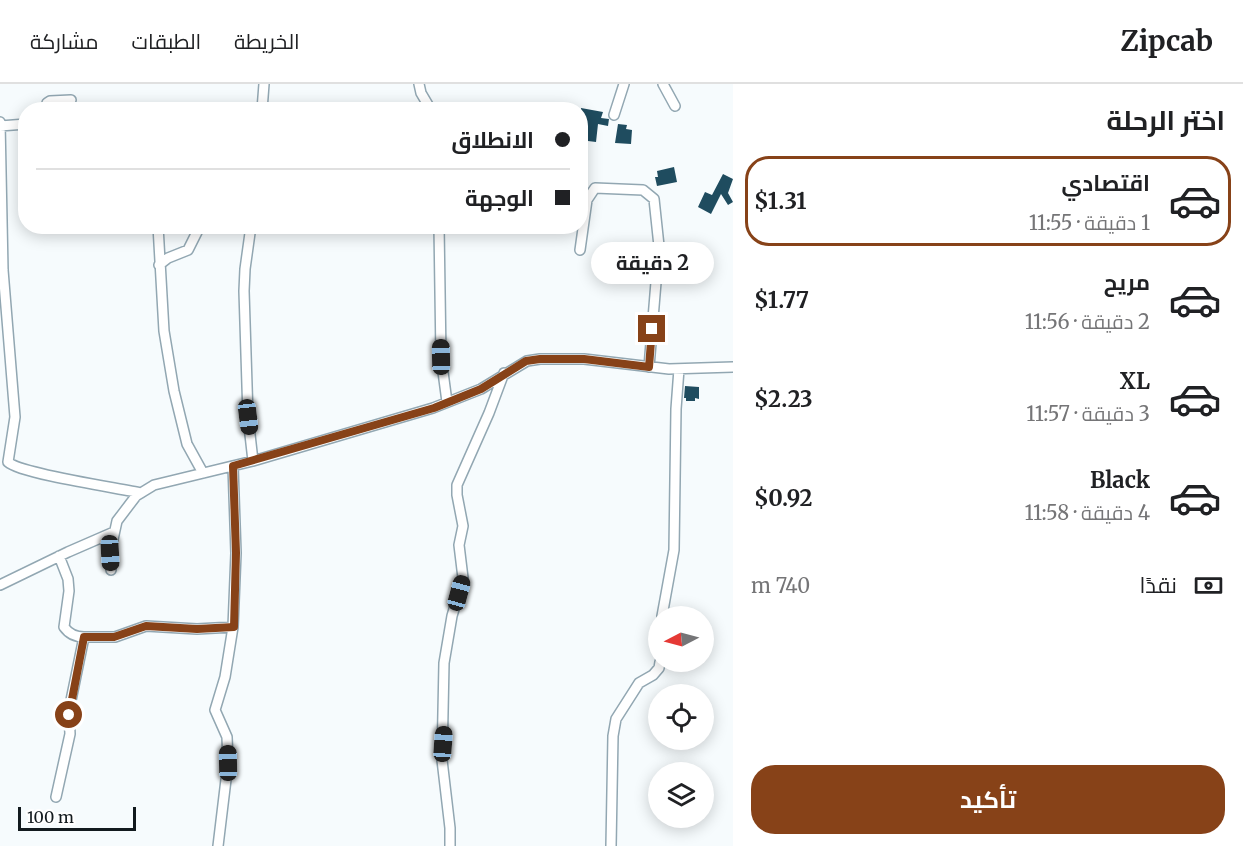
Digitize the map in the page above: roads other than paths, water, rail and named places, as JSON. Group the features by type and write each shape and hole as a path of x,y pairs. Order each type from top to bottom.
{"street":[{"path":"263,102 264,84"},
{"path":"419,84 426,102"},
{"path":"614,115 624,84"},
{"path":"663,84 675,106"},
{"path":"48,102 71,100"},
{"path":"18,124 0,124 2,271 15,417 8,462 16,467 46,475 141,493"},
{"path":"588,198 595,188 643,190 654,199 659,246 649,367"},
{"path":"158,234 164,331 174,391 187,444 202,473"},
{"path":"159,265 168,258 188,250 196,234"},
{"path":"250,234 244,291 248,417 253,461"},
{"path":"439,234 441,357 447,402"},
{"path":"580,250 582,234"},
{"path":"111,570 110,553 117,520 136,496 154,485 253,461 447,402 481,389 526,361 584,359 679,369 733,368"},
{"path":"664,606 674,550 675,441 679,369"},
{"path":"450,846 442,760 444,663 452,616 463,578 459,545 464,526 457,485 504,373"},
{"path":"218,846 227,774 227,737 215,710 227,666 234,627 236,553 233,466"},
{"path":"0,585 114,532"},
{"path":"59,556 68,579 69,591 64,627 67,632 76,637 114,637 146,626 197,629 234,627"},
{"path":"56,797 70,734 69,710 84,637"},
{"path":"611,846 613,736 616,719 639,683 656,672"}]}
